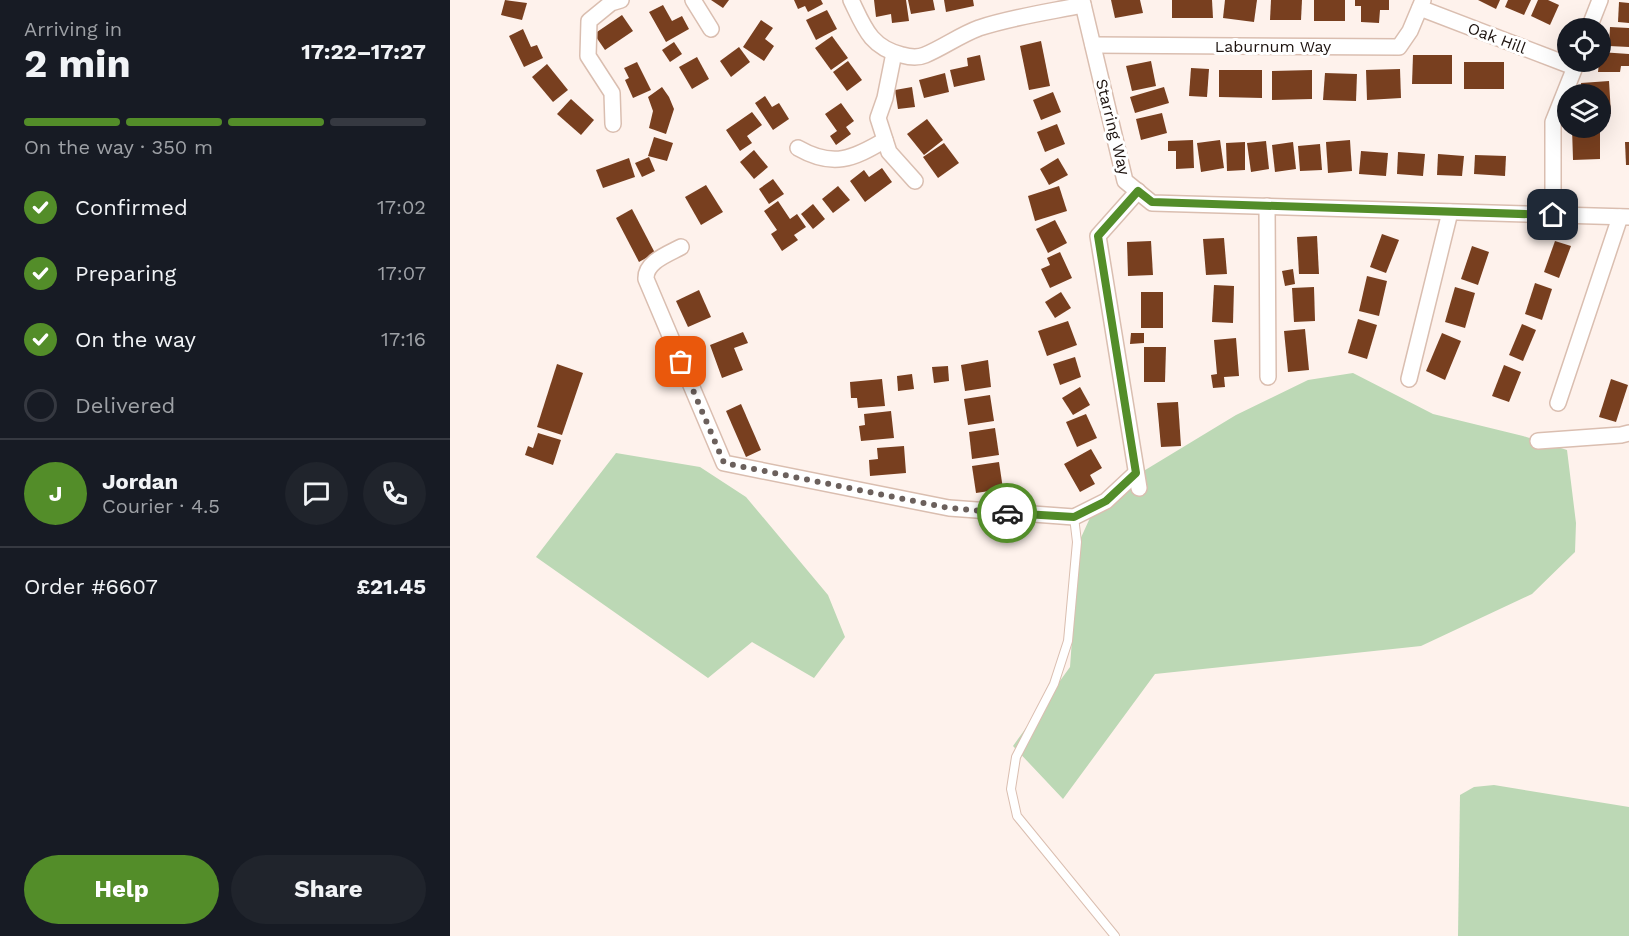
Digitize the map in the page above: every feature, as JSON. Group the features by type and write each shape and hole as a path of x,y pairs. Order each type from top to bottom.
{"street":[{"path":"613,124 612,93 588,56 589,21 611,3 621,0"},
{"path":"693,0 711,29"},
{"path":"851,0 874,42 894,53 908,56 922,56 980,28 1082,2"},
{"path":"1593,18 1600,0"},
{"name":"Starring Way","path":"1082,2 1125,181 1152,202 1625,217"},
{"name":"Laburnum Way","path":"1093,45 1399,47 1410,31 1422,4"},
{"name":"Oak Hill","path":"1422,4 1557,57"},
{"path":"894,53 885,98 878,118 889,152 915,181"},
{"path":"1553,215 1553,123 1573,72"},
{"path":"798,148 815,157 838,160 859,155 885,140"},
{"path":"681,247 650,266 645,276 724,463 949,508 1074,517 1106,501 1138,480 1098,236 1138,191"},
{"path":"1267,206 1268,377"},
{"path":"1409,379 1450,212"},
{"path":"1558,403 1625,217"},
{"path":"1538,441 1629,433"}],"lane":[{"path":"1074,517 1077,542 1068,641 1054,684 1016,757 1011,789 1017,816 1115,936"}],"green space":[{"path":"1353,373 1433,414 1523,436 1567,450 1576,523 1575,552 1532,594 1421,646 1155,674 1063,799 1013,746 1070,667 1079,542 1099,498 1236,415 1308,380"},
{"path":"616,453 700,467 746,497 828,595 845,637 814,678 752,642 708,678 536,557"},
{"path":"1494,785 1629,807 1629,936 1458,936 1460,795 1474,787"}],"building":[{"path":"505,0 527,3 522,20 501,15"},
{"path":"711,0 729,0 723,8"},
{"path":"794,0 821,0 823,4 808,12 805,6 798,9"},
{"path":"874,0 906,0 909,21 892,23 891,14 876,17"},
{"path":"908,0 933,0 935,10 911,14"},
{"path":"944,0 973,0 974,6 946,12"},
{"path":"1111,0 1140,0 1143,13 1115,18"},
{"path":"1172,0 1212,0 1213,18 1172,18"},
{"path":"1225,0 1257,0 1254,22 1223,18"},
{"path":"1271,0 1302,0 1301,20 1270,20"},
{"path":"1314,0 1345,0 1345,21 1314,21"},
{"path":"1355,0 1389,0 1389,10 1380,10 1379,23 1361,22 1361,6 1355,6"},
{"path":"1478,0 1500,0 1496,9"},
{"path":"1508,0 1531,0 1524,15 1505,7"},
{"path":"1538,0 1548,0 1559,5 1550,25 1531,16"},
{"path":"1619,2 1629,3 1629,23 1618,22"},
{"path":"663,5 672,21 682,16 689,29 666,42 649,12"},
{"path":"827,10 837,29 816,40 806,20"},
{"path":"622,15 633,31 605,50 594,34"},
{"path":"761,20 773,28 765,39 774,46 764,61 743,47"},
{"path":"1611,27 1629,28 1629,47 1611,46"},
{"path":"523,29 531,47 537,45 543,58 524,67 509,36"},
{"path":"832,36 848,58 831,70 815,48"},
{"path":"1041,41 1050,86 1029,90 1020,46"},
{"path":"674,42 682,54 670,62 662,50"},
{"path":"739,47 750,62 731,77 720,61"},
{"path":"1611,53 1629,54 1629,66 1621,66 1620,72 1611,72"},
{"path":"980,55 985,80 954,87 950,70 968,66 967,58"},
{"path":"1413,55 1452,55 1452,84 1412,84"},
{"path":"697,57 709,79 692,89 679,67"},
{"path":"848,61 862,80 847,91 833,72"},
{"path":"1151,61 1156,86 1132,91 1126,66"},
{"path":"637,62 651,90 633,98 625,80 629,78 624,68"},
{"path":"1464,62 1504,62 1504,89 1464,89"},
{"path":"547,64 568,90 553,102 532,77"},
{"path":"1191,68 1209,69 1207,97 1189,96"},
{"path":"1400,69 1401,98 1367,100 1366,70"},
{"path":"1219,70 1262,70 1262,98 1219,97"},
{"path":"1312,70 1312,99 1272,100 1272,71"},
{"path":"945,73 949,92 924,98 919,80"},
{"path":"1325,73 1357,74 1356,101 1323,100"},
{"path":"1609,81 1609,84 1581,84"},
{"path":"662,87 674,109 666,134 649,128 653,111 648,97"},
{"path":"912,87 915,107 898,109 895,90"},
{"path":"1164,87 1169,103 1135,113 1130,97"},
{"path":"1053,92 1061,112 1041,120 1033,100"},
{"path":"765,96 772,107 779,103 789,119 773,130 755,103"},
{"path":"571,99 594,120 581,135 557,114"},
{"path":"841,103 854,121 846,127 851,134 836,145 830,136 837,131 825,114"},
{"path":"752,112 762,125 747,136 752,143 740,151 726,130"},
{"path":"1162,113 1167,133 1141,140 1136,119"},
{"path":"927,119 943,140 924,155 907,134"},
{"path":"1057,124 1065,144 1045,152 1037,132"},
{"path":"654,137 673,143 667,161 648,156"},
{"path":"1572,138 1600,138 1600,159 1573,160"},
{"path":"1193,140 1194,168 1176,169 1176,151 1168,151 1168,141"},
{"path":"1220,140 1224,168 1201,172 1197,143"},
{"path":"1350,140 1352,171 1328,173 1326,142"},
{"path":"1266,141 1269,169 1251,172 1247,143"},
{"path":"1245,142 1245,170 1227,171 1226,143"},
{"path":"1293,142 1296,169 1275,172 1272,145"},
{"path":"1625,142 1629,142 1629,165 1626,165"},
{"path":"944,143 959,163 938,178 923,157"},
{"path":"1320,144 1322,170 1300,171 1298,146"},
{"path":"754,150 768,167 754,179 740,162"},
{"path":"1361,151 1388,153 1386,176 1359,174"},
{"path":"1398,152 1425,154 1423,176 1397,174"},
{"path":"1438,154 1464,156 1462,176 1437,175"},
{"path":"1475,155 1506,156 1505,176 1474,174"},
{"path":"649,157 655,171 642,177 635,163"},
{"path":"629,158 635,177 603,188 596,170"},
{"path":"1058,158 1068,175 1049,185 1040,169"},
{"path":"882,168 892,182 865,202 850,181 864,170 869,177"},
{"path":"773,179 784,194 769,204 759,189"},
{"path":"706,185 723,212 701,225 685,197"},
{"path":"838,186 850,200 833,213 822,199"},
{"path":"1059,186 1067,211 1035,221 1028,196"},
{"path":"778,201 790,219 797,214 806,227 794,235 798,240 782,251 771,234 777,230 764,211"},
{"path":"813,204 825,219 813,229 801,214"},
{"path":"632,209 655,253 639,262 616,218"},
{"path":"1055,220 1067,243 1048,253 1036,229"},
{"path":"1382,234 1399,240 1386,273 1370,267"},
{"path":"1317,236 1319,274 1299,274 1297,237"},
{"path":"1224,238 1227,274 1206,275 1203,239"},
{"path":"1151,241 1153,275 1128,276 1127,242"},
{"path":"1555,241 1571,246 1559,278 1544,272"},
{"path":"1472,246 1489,252 1478,285 1461,279"},
{"path":"1060,252 1072,278 1050,288 1041,269 1050,265 1047,258"},
{"path":"1293,269 1295,284 1285,286 1282,271"},
{"path":"1367,276 1387,281 1379,316 1359,311"},
{"path":"1535,283 1552,289 1542,320 1525,314"},
{"path":"1214,285 1234,286 1233,323 1212,322"},
{"path":"1314,287 1315,321 1294,322 1292,288"},
{"path":"1455,287 1475,293 1465,328 1445,322"},
{"path":"699,290 711,317 688,327 676,301"},
{"path":"1061,292 1071,308 1055,318 1045,302"},
{"path":"1141,292 1163,292 1163,328 1141,328"},
{"path":"1358,319 1377,325 1367,359 1348,353"},
{"path":"1068,321 1077,345 1047,356 1038,331"},
{"path":"1522,324 1536,330 1523,361 1509,355"},
{"path":"1305,329 1309,370 1288,372 1284,331"},
{"path":"743,332 748,343 734,348 743,370 722,378 710,345"},
{"path":"1131,333 1144,333 1144,343 1130,344"},
{"path":"1442,333 1461,341 1445,380 1426,371"},
{"path":"1236,338 1239,376 1224,377 1225,387 1213,388 1211,375 1217,374 1214,340"},
{"path":"1144,347 1166,347 1165,382 1144,382"},
{"path":"1075,357 1081,377 1060,385 1053,364"},
{"path":"988,360 991,387 965,391 961,365"},
{"path":"557,364 583,373 562,435 537,427"},
{"path":"1504,365 1521,372 1509,402 1492,396"},
{"path":"948,366 949,381 934,383 932,367"},
{"path":"912,374 914,389 898,391 897,376"},
{"path":"882,379 885,406 858,408 857,398 851,398 850,382"},
{"path":"1611,379 1628,385 1616,422 1599,417"},
{"path":"1080,387 1090,405 1073,415 1062,398"},
{"path":"990,395 994,421 968,425 964,399"},
{"path":"1178,402 1181,446 1161,447 1157,403"},
{"path":"741,404 761,450 746,457 726,411"},
{"path":"891,411 894,438 861,441 859,426 865,425 864,414"},
{"path":"1086,414 1097,438 1077,447 1066,422"},
{"path":"995,428 999,455 972,459 969,432"},
{"path":"538,433 561,440 553,465 525,455 528,446 533,448"},
{"path":"904,446 906,473 870,476 869,460 878,459 877,448"},
{"path":"1091,449 1102,468 1090,475 1095,484 1080,492 1064,464"},
{"path":"999,462 1003,489 976,493 972,466"}],"way so far":[{"path":"681,362 724,463 949,508 1007,513"}],"route":[{"path":"1007,513 1074,517 1106,501 1136,473 1098,236 1138,191 1152,202 1553,215"}]}
